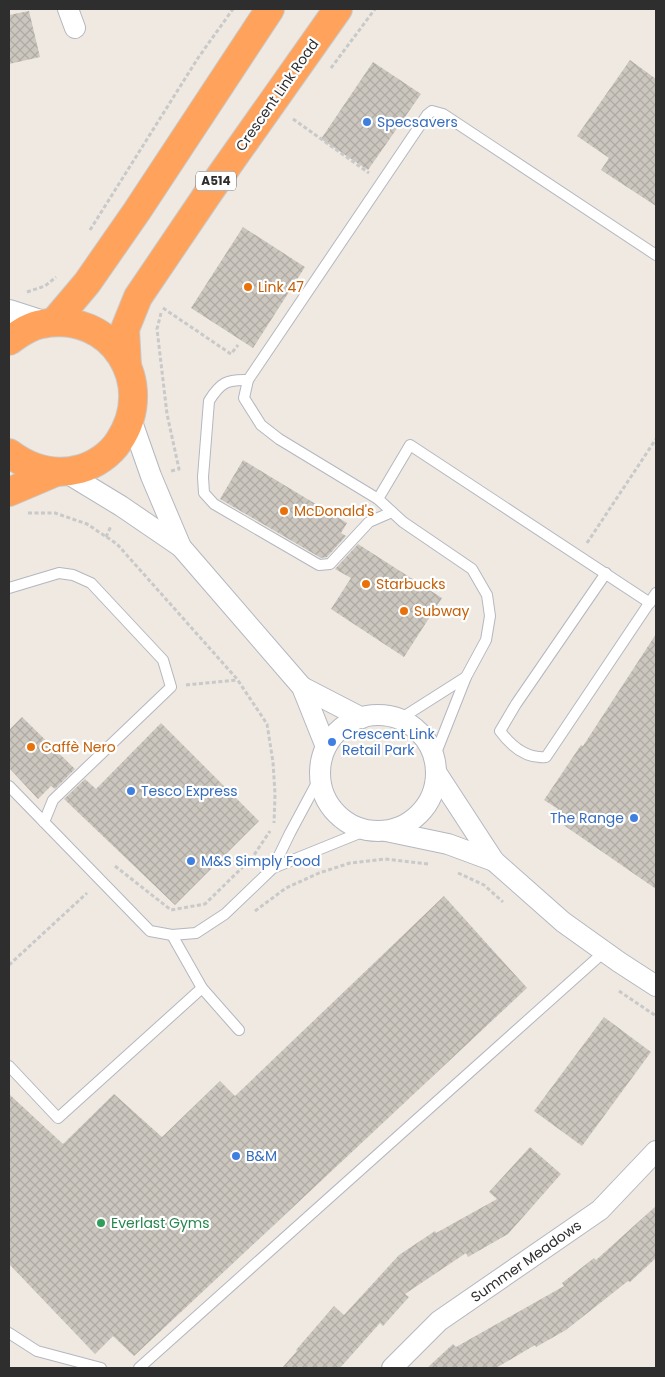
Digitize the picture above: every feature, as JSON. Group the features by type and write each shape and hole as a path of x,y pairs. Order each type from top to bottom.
{"highway":[{"path":"9,341 24,330 47,323 87,283 270,9"},
{"name":"Crescent Link Road","path":"9,453 31,467 61,472 83,468 96,462 108,454 126,432 134,407 134,391 127,366 125,329 138,297 209,192 338,9"},
{"name":"Crescent Link Road","path":"47,323 66,322 84,326 98,333 120,353 127,366"},
{"name":"Crescent Link Road","path":"16,502 61,472"}],"street":[{"path":"68,9 75,28"},
{"path":"14,304 47,323"},
{"path":"131,419 151,476 180,547"},
{"path":"61,472 121,506 180,547 302,688 326,747"},
{"path":"302,688 362,718"},
{"path":"494,861 448,844 350,823 335,812 325,796 320,777 326,747 335,734 348,724 362,718 381,715 400,720 415,728 427,742 435,765 464,817 494,861 563,922 656,986"},
{"path":"376,830 403,826 418,815 429,802 435,787 435,765"},
{"name":"Summer Meadows","path":"392,1368 439,1321 600,1210 656,1152"}],"lane":[{"path":"435,765 466,677 486,640 490,616 487,594 472,569 403,522 378,500 279,439 260,425 244,398 248,380 426,116 432,111 443,114 656,255"},
{"path":"248,380 237,379 225,382 209,400 203,477 204,493 214,504 319,565 330,564 370,522 392,512"},
{"path":"378,500 410,445 650,603"},
{"path":"9,588 59,573 74,575 91,583 163,660 171,687 53,800 44,822"},
{"path":"606,573 516,704 500,732 512,747 536,758 546,757 656,593"},
{"path":"400,720 466,677"},
{"path":"9,786 150,932 172,935 196,933 225,914 273,868 320,777"},
{"path":"273,868 376,830"},
{"path":"172,935 202,988 239,1030"},
{"path":"138,1368 604,952"},
{"path":"9,1066 58,1118 202,988"},
{"path":"9,1333 37,1351 101,1368"}],"path":[{"path":"87,235 124,173 195,63 233,9"},
{"path":"293,119 382,181"},
{"path":"14,304 45,286 61,273"},
{"path":"179,469 167,414 157,329 163,308 231,354 238,345"},
{"path":"585,546 656,439"},
{"path":"16,502 87,524 117,544 237,680 267,724 273,762 274,824 252,858 205,904 171,910 115,866"},
{"path":"171,687 237,680"},
{"path":"249,916 286,888 319,873 350,863 385,859 432,865"},
{"path":"450,870 484,885 505,903"},
{"path":"9,965 86,893"},
{"path":"586,967 656,1016"}],"building":[{"path":"29,11 40,57 9,64 9,15"},
{"path":"630,60 656,79 656,206 601,170 609,158 577,136"},
{"name":"Specsavers","path":"373,62 421,94 368,170 321,139"},
{"name":"Link 47","path":"243,227 305,267 253,348 191,308"},
{"name":"McDonald's","path":"243,460 347,523 341,533 346,536 327,557 321,558 220,499"},
{"path":"358,544 442,598 404,657 331,609 351,578 335,569"},
{"path":"656,634 656,889 552,817 558,809 544,800 581,745 583,746"},
{"name":"Caffè Nero","path":"22,717 75,769 55,789 51,786 38,799 9,768 9,730"},
{"path":"161,723 259,821 175,905 64,799 85,779 96,789"},
{"path":"444,896 527,988 134,1356 113,1336 95,1354 9,1264 9,1094 63,1144 114,1094 162,1137 220,1081 235,1096"},
{"path":"604,1017 651,1052 582,1146 534,1111"},
{"path":"530,1147 561,1174 508,1234 468,1257 466,1253 405,1294 409,1297 383,1326 380,1323 340,1368 282,1368 334,1306 344,1315 399,1255 435,1231 436,1233 497,1199 489,1192"},
{"path":"656,1206 656,1258 630,1282 628,1281 566,1330 536,1347 535,1345 496,1368 427,1368 453,1344 456,1347 564,1286 562,1283 594,1258 596,1260"}],"place":[{"name":"Specsavers","path":"367,122"},
{"name":"Link 47","path":"248,287"},
{"name":"McDonald's","path":"284,511"},
{"name":"Starbucks","path":"366,584"},
{"name":"Subway","path":"404,611"},
{"name":"Crescent Link Retail Park","path":"332,742"},
{"name":"Caffè Nero","path":"31,747"},
{"name":"Tesco Express","path":"131,791"},
{"name":"The Range","path":"634,818"},
{"name":"M&S Simply Food","path":"191,861"},
{"name":"B&M","path":"236,1156"},
{"name":"Everlast Gyms","path":"101,1223"}]}
